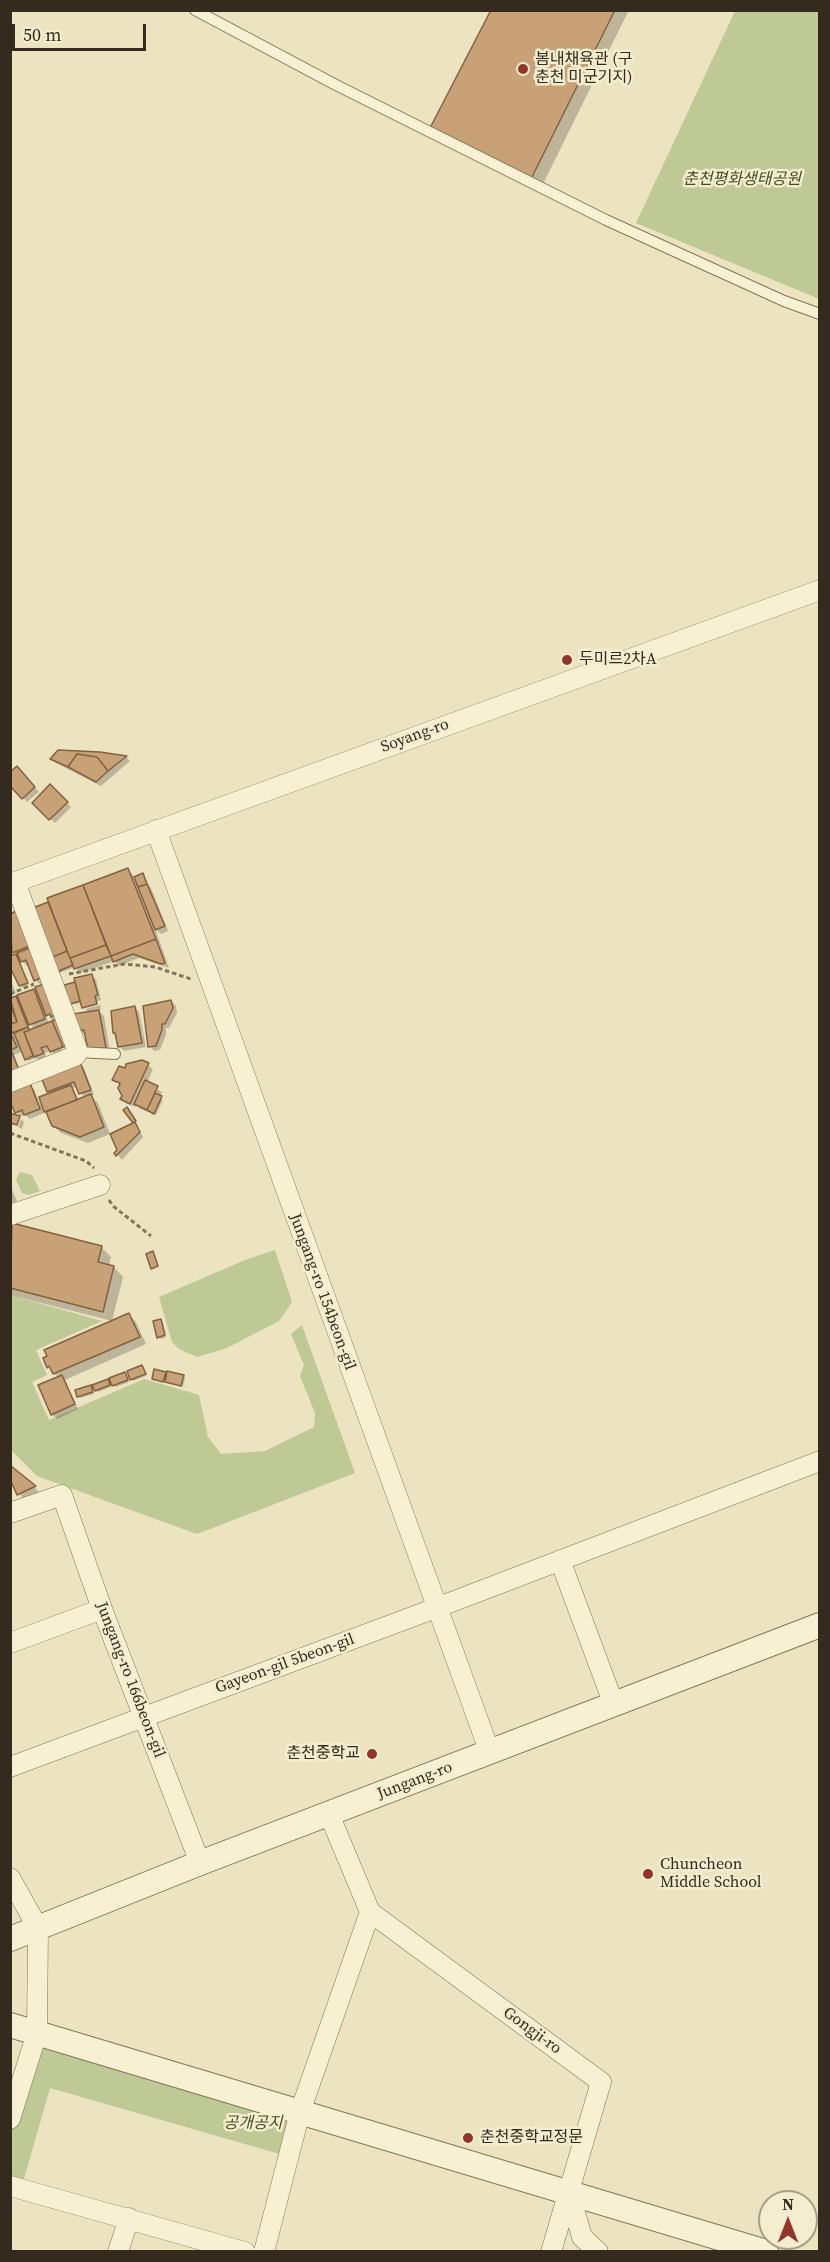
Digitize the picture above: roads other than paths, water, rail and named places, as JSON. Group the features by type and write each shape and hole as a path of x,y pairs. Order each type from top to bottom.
{"street":[{"name":"Soyang-ro","path":"13,883 819,590"},
{"name":"Jungang-ro 154beon-gil","path":"156,830 490,1753"},
{"path":"10,1082 78,1053 51,977 13,883"},
{"path":"10,1215 100,1185"},
{"name":"Gayeon-gil 5beon-gil","path":"10,1767 436,1608 819,1461"},
{"name":"Jungang-ro 166beon-gil","path":"10,1513 62,1495 102,1609 200,1863"},
{"path":"560,1560 614,1705"},
{"path":"10,1643 102,1609"},
{"name":"Jungang-ro","path":"10,1939 200,1863 819,1625"},
{"path":"264,2252 300,2112 370,1912 329,1814"},
{"path":"10,1878 38,1928 37,2033 10,2119"},
{"name":"Gongji-ro","path":"370,1912 601,2082 569,2193"},
{"path":"10,2025 766,2252"},
{"path":"10,2186 245,2252"},
{"path":"551,2252 569,2193"},
{"path":"569,2193 582,2237 598,2252"},
{"path":"118,2252 129,2218"}],"lane":[{"path":"195,10 336,85 606,220 784,301 819,314"},
{"path":"78,1053 115,1054"}],"place":[{"name":"봄내채육관 (구 춘천 미군기지)","path":"523,69"},
{"name":"두미르2차A","path":"567,660"},
{"name":"춘천중학교","path":"372,1754"},
{"name":"Chuncheon Middle School","path":"648,1874"},
{"name":"춘천중학교정문","path":"468,2138"}],"park label":[{"name":"춘천평화생태공원","path":"742,180"},
{"name":"공개공지","path":"253,2124"}]}
